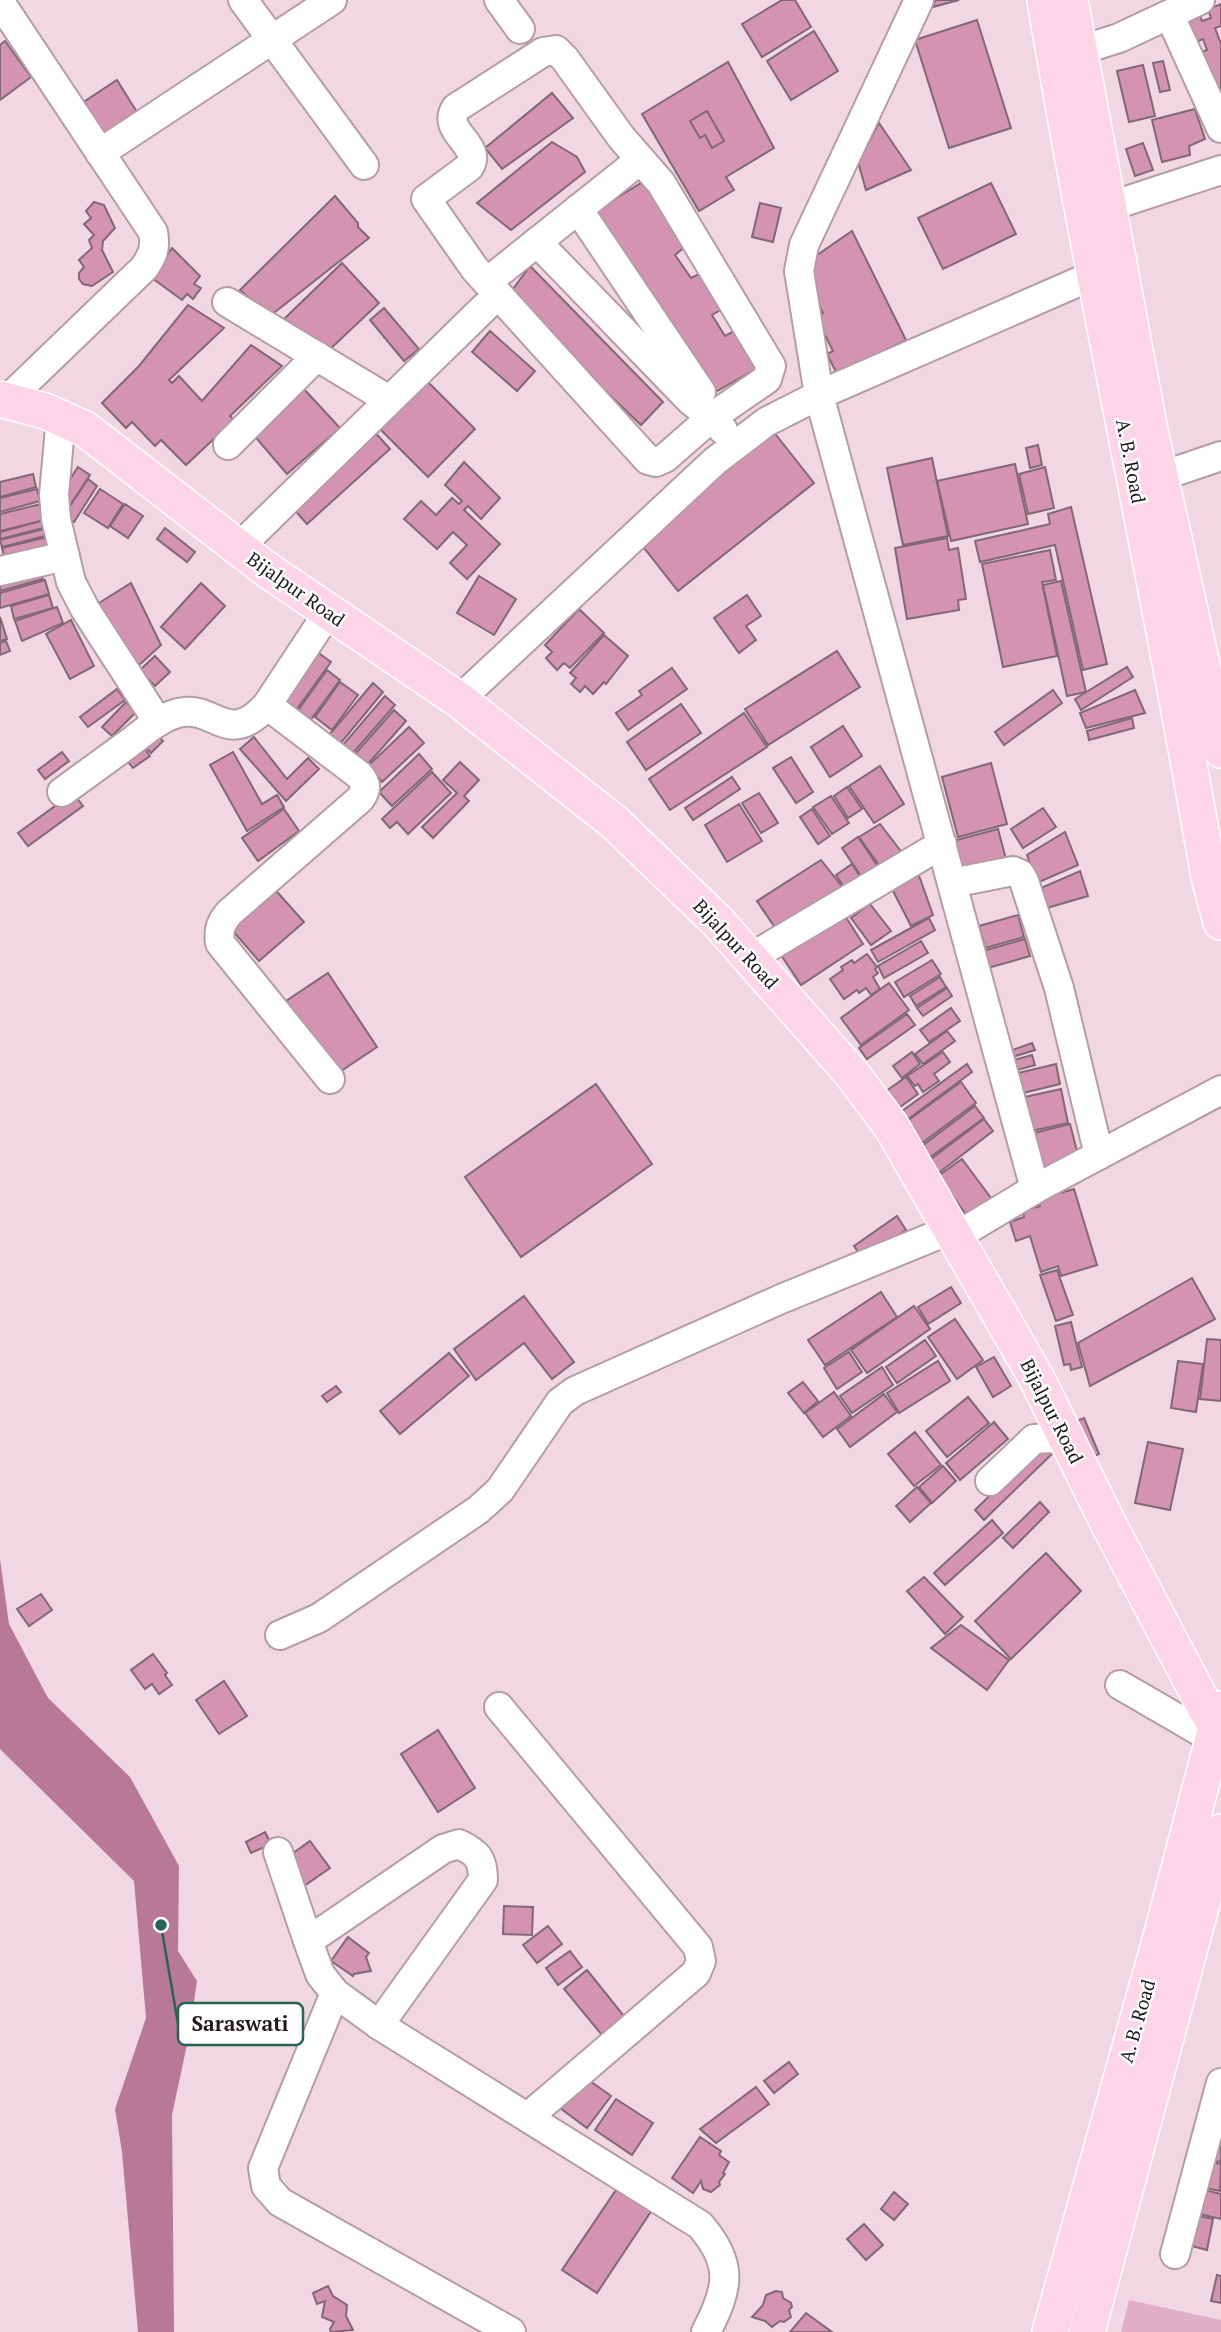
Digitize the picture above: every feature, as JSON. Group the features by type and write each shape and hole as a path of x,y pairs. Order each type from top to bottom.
{"main road":[{"name":"A. B. Road","path":"1045,0 1094,275 1214,864 1220,913"},
{"name":"A. B. Road","path":"1070,0 1150,430 1221,750"},
{"name":"Bijalpur Road","path":"3,399 85,429 238,548 459,700 614,822 718,922 852,1074 891,1126 1037,1379 1108,1523 1218,1727"},
{"name":"A. B. Road","path":"1050,2332 1218,1727"},
{"name":"A. B. Road","path":"1087,2332 1221,1832"}],"street":[{"path":"243,0 364,165"},
{"path":"100,153 332,0"},
{"path":"499,0 520,29"},
{"path":"919,0 804,245 799,271 819,395 1035,1189"},
{"path":"1078,51 1119,38 1200,0"},
{"path":"0,2 153,233 154,253 144,268 3,399"},
{"path":"1170,16 1221,128"},
{"path":"459,700 716,461 726,432 767,379 771,366 661,183 555,50 544,52 456,108 452,115 452,124 473,153 473,161 469,167 426,199 475,269 486,295 648,460 656,462 726,432 766,422 819,395 1094,275"},
{"path":"238,548 389,400 537,242 640,160"},
{"path":"1108,207 1221,170"},
{"path":"578,209 726,432"},
{"path":"537,242 691,401 726,432"},
{"path":"227,302 389,400"},
{"path":"228,445 317,356"},
{"path":"61,418 54,495 65,556 76,596 158,722"},
{"path":"1162,476 1221,456"},
{"path":"0,571 65,556"},
{"path":"62,792 158,722 179,713 191,712 232,725 243,724 256,718 329,611"},
{"path":"267,705 359,775 365,782 365,791 360,799 229,913 221,923 220,943 330,1079"},
{"path":"750,958 942,844"},
{"path":"952,883 1013,871 1020,874 1024,881 1059,988 1099,1155"},
{"path":"281,1635 319,1618 478,1510 500,1490 560,1402 575,1391 781,1298 954,1233 1221,1090"},
{"path":"990,1481 1034,1439 1068,1441"},
{"path":"1120,1685 1218,1727"},
{"path":"499,1707 698,1947 701,1961 696,1973 529,2116"},
{"path":"308,1941 443,1849 459,1844 475,1852 483,1867 483,1880 379,2025"},
{"path":"278,1852 320,1974 335,1993 379,2025 700,2225 716,2244 723,2262 725,2285 719,2307 706,2332"},
{"path":"335,1993 263,2168 266,2186 280,2202 511,2332"},
{"path":"1175,2254 1221,2083"}],"shaded area":[{"path":"0,1559 9,1624 48,1698 130,1777 179,1866 178,1951 197,1981 172,2115 174,2332 138,2332 122,2152 115,2109 146,2018 134,1881 0,1749"},
{"path":"1129,2300 1221,2320 1221,2332 1121,2332"}],"building":[{"path":"782,0 795,0 811,27 762,57 742,24"},
{"path":"935,0 959,0 933,7"},
{"path":"1221,4 1221,26 1215,28 1221,44 1221,100 1197,53 1207,50 1203,39 1191,44 1183,20 1199,14 1202,21 1211,18 1208,9"},
{"path":"977,20 1011,128 949,148 915,40"},
{"path":"814,31 838,71 791,100 767,61"},
{"path":"5,41 31,77 0,100 0,45"},
{"path":"1163,61 1170,90 1160,92 1153,63"},
{"path":"728,62 774,148 726,177 734,190 699,211 642,114"},
{"path":"1143,65 1155,116 1129,122 1117,71"},
{"path":"117,80 140,117 105,139 82,103"},
{"path":"552,93 573,118 502,169 485,148"},
{"path":"1195,109 1205,139 1189,146 1190,155 1162,162 1152,120"},
{"path":"707,111 724,141 712,148 705,135 700,138 690,121"},
{"path":"879,123 911,170 866,190 858,162"},
{"path":"552,142 577,157 585,172 511,230 477,203"},
{"path":"1143,143 1153,170 1135,176 1126,149"},
{"path":"646,180 686,246 675,255 691,278 701,273 724,308 712,315 725,336 736,330 761,366 712,394 589,215"},
{"path":"991,183 1016,234 943,269 918,218"},
{"path":"335,196 369,238 270,316 240,290"},
{"path":"94,202 104,205 115,228 103,241 102,250 113,272 92,286 83,284 79,279 79,273 84,267 79,260 92,248 89,240 94,235 84,224 91,218 86,211"},
{"path":"760,203 781,208 773,242 752,237"},
{"path":"852,231 906,340 837,374 827,354 833,351 816,317 823,313 808,282 807,262"},
{"path":"172,248 200,276 194,284 201,288 193,299 187,294 182,300 152,278"},
{"path":"342,263 379,303 325,354 281,322"},
{"path":"530,266 663,402 641,425 507,297"},
{"path":"188,305 224,328 169,380 172,383 179,376 202,401 251,345 282,366 230,416 234,420 186,465 161,440 155,446 132,422 126,428 102,403 139,366"},
{"path":"384,308 419,349 404,361 370,320"},
{"path":"490,331 535,371 517,391 472,352"},
{"path":"425,379 475,429 428,477 378,427"},
{"path":"303,388 340,428 287,474 252,433"},
{"path":"372,429 390,449 307,524 290,505"},
{"path":"773,431 814,483 678,591 637,539"},
{"path":"1038,445 1042,465 1030,468 1026,448"},
{"path":"932,458 948,536 903,545 887,468"},
{"path":"464,462 500,498 481,519 468,506 464,510 500,544 467,579 450,563 467,545 453,532 437,549 404,519 421,501 436,515 452,498 459,504 462,501 445,485"},
{"path":"1015,464 1028,524 951,541 937,481"},
{"path":"78,467 90,475 67,510 55,502"},
{"path":"1045,467 1054,508 1028,514 1019,474"},
{"path":"33,474 36,487 0,497 0,482"},
{"path":"88,479 97,486 74,522 64,515"},
{"path":"37,489 40,501 0,512 0,498"},
{"path":"100,489 123,504 108,528 84,513"},
{"path":"41,504 45,520 0,531 0,514"},
{"path":"125,504 143,516 128,538 110,526"},
{"path":"1071,507 1107,664 1083,670 1055,545 980,562 975,541 1050,524 1048,514"},
{"path":"45,520 47,527 0,539 0,532"},
{"path":"48,528 49,535 2,547 0,540"},
{"path":"165,528 195,552 187,562 157,539"},
{"path":"51,536 55,550 6,563 2,548"},
{"path":"947,538 949,550 958,548 966,599 958,600 959,610 907,619 895,548"},
{"path":"1050,550 1056,580 1042,582 1057,656 1003,667 982,564"},
{"path":"39,565 43,579 0,591 0,577"},
{"path":"479,576 516,599 494,635 457,613"},
{"path":"45,580 49,594 0,608 0,593"},
{"path":"1061,581 1086,692 1067,696 1043,585"},
{"path":"131,583 161,645 137,667 99,603"},
{"path":"201,583 225,606 185,649 161,627"},
{"path":"49,595 53,608 14,619 11,606"},
{"path":"747,595 761,616 746,626 756,640 739,653 714,618"},
{"path":"57,607 63,623 22,641 15,621"},
{"path":"579,609 604,633 570,668 564,663 557,670 546,658 552,652 545,645"},
{"path":"0,617 7,639 0,641"},
{"path":"71,620 94,666 70,679 46,634"},
{"path":"604,635 628,656 606,684 604,682 593,694 585,686 580,692 571,684 576,678 570,673"},
{"path":"6,641 10,651 0,655 0,643"},
{"path":"313,649 331,662 292,716 273,703"},
{"path":"837,651 860,687 768,745 745,709"},
{"path":"155,656 170,672 155,686 140,670"},
{"path":"1127,667 1133,677 1081,710 1075,699"},
{"path":"672,668 687,689 628,730 616,713 642,695 639,691"},
{"path":"327,670 340,680 304,729 291,720"},
{"path":"340,682 358,695 332,730 315,717"},
{"path":"373,683 383,692 340,744 329,735"},
{"path":"117,689 125,700 88,727 80,717"},
{"path":"1053,690 1062,703 1004,745 995,732"},
{"path":"1135,690 1145,713 1086,728 1080,713"},
{"path":"385,696 395,705 352,754 342,746"},
{"path":"126,702 136,712 112,736 102,727"},
{"path":"681,704 701,733 646,770 627,742"},
{"path":"394,710 406,721 368,764 355,754"},
{"path":"744,713 767,747 670,810 649,779"},
{"path":"1132,718 1134,728 1089,740 1087,731"},
{"path":"843,726 862,756 830,777 811,747"},
{"path":"409,727 424,743 382,782 368,766"},
{"path":"154,732 163,741 151,753 142,743"},
{"path":"254,737 287,779 308,758 319,769 286,801 240,749"},
{"path":"140,743 150,756 133,768 123,756"},
{"path":"62,752 69,761 45,779 38,770"},
{"path":"233,752 262,804 277,795 284,807 247,831 210,765"},
{"path":"419,754 432,769 392,806 379,792"},
{"path":"791,757 813,792 796,803 773,768"},
{"path":"460,762 479,780 464,796 469,801 433,838 422,827 457,793 443,780"},
{"path":"991,763 1007,824 958,837 942,777"},
{"path":"880,766 904,804 874,823 849,786"},
{"path":"432,772 451,793 408,834 397,822 390,828 382,819"},
{"path":"732,777 740,789 693,820 685,808"},
{"path":"847,787 862,809 848,818 834,796"},
{"path":"73,793 83,806 28,846 18,833"},
{"path":"759,793 778,823 761,833 742,803"},
{"path":"831,796 849,823 832,834 813,807"},
{"path":"739,804 762,841 727,862 705,825"},
{"path":"1043,808 1056,827 1023,848 1011,829"},
{"path":"284,809 299,831 258,861 242,838"},
{"path":"812,809 830,836 818,844 800,817"},
{"path":"880,824 907,859 886,875 859,837"},
{"path":"998,829 1007,863 962,875 953,841"},
{"path":"1065,832 1078,865 1037,883 1027,855"},
{"path":"858,837 883,874 867,885 842,848"},
{"path":"821,860 848,894 780,935 757,901"},
{"path":"852,864 864,883 848,893 836,875"},
{"path":"917,870 933,915 911,926 891,887"},
{"path":"1080,871 1088,896 1040,910 1034,891"},
{"path":"270,884 304,922 259,961 226,923"},
{"path":"870,904 891,931 871,945 851,918"},
{"path":"840,908 863,944 801,985 777,949"},
{"path":"1018,915 1024,937 985,948 979,926"},
{"path":"929,918 935,930 878,962 871,950"},
{"path":"1025,939 1030,956 988,968 983,951"},
{"path":"921,941 928,953 884,978 878,966"},
{"path":"867,954 877,967 875,969 878,973 873,977 880,989 871,995 866,988 859,993 857,990 844,999 830,979 843,970 841,967 852,960 854,963"},
{"path":"932,960 941,974 904,997 895,982"},
{"path":"328,973 377,1047 335,1075 286,1001"},
{"path":"940,977 946,987 916,1006 910,996"},
{"path":"889,983 909,1010 861,1045 841,1018"},
{"path":"947,988 952,996 923,1016 917,1008"},
{"path":"951,1008 960,1021 929,1042 920,1030"},
{"path":"907,1014 915,1025 867,1059 859,1048"},
{"path":"947,1031 955,1041 923,1064 915,1054"},
{"path":"1032,1043 1035,1050 1009,1058 1007,1052"},
{"path":"912,1052 920,1064 902,1078 893,1066"},
{"path":"943,1052 950,1062 934,1074 939,1081 923,1092 918,1084 915,1086 907,1076"},
{"path":"1032,1055 1035,1065 1010,1072 1007,1062"},
{"path":"967,1064 972,1072 900,1125 894,1117"},
{"path":"1056,1064 1060,1084 1019,1094 1014,1074"},
{"path":"906,1077 918,1094 893,1112 882,1094"},
{"path":"961,1082 976,1103 918,1146 903,1124"},
{"path":"596,1084 652,1164 521,1257 465,1177"},
{"path":"1061,1089 1068,1123 1027,1132 1020,1098"},
{"path":"975,1106 984,1118 926,1160 918,1149"},
{"path":"984,1119 993,1131 936,1175 927,1162"},
{"path":"1070,1124 1077,1151 1038,1173 1026,1135"},
{"path":"962,1159 991,1198 967,1216 938,1176"},
{"path":"1074,1189 1097,1265 1061,1276 1058,1266 1041,1272 1030,1236 1016,1241 1010,1222 1024,1217 1023,1211 1040,1206 1038,1199"},
{"path":"897,1216 906,1230 863,1259 854,1246"},
{"path":"1057,1270 1073,1315 1056,1321 1040,1275"},
{"path":"1192,1278 1215,1319 1090,1386 1078,1343"},
{"path":"951,1287 961,1303 928,1324 918,1307"},
{"path":"881,1292 897,1317 825,1365 808,1340"},
{"path":"524,1296 574,1362 552,1379 524,1343 476,1380 454,1349"},
{"path":"914,1306 930,1329 867,1373 851,1350"},
{"path":"955,1319 983,1360 957,1379 928,1337"},
{"path":"1071,1322 1082,1367 1071,1370 1070,1364 1064,1365 1055,1326"},
{"path":"1207,1339 1221,1340 1221,1401 1200,1399"},
{"path":"925,1340 936,1356 897,1383 886,1367"},
{"path":"849,1352 862,1372 837,1389 824,1368"},
{"path":"449,1353 469,1376 400,1434 380,1411"},
{"path":"994,1357 1011,1386 993,1397 976,1367"},
{"path":"938,1361 950,1381 899,1413 887,1393"},
{"path":"1178,1361 1203,1364 1196,1412 1171,1408"},
{"path":"882,1367 893,1385 852,1413 840,1396"},
{"path":"803,1382 818,1401 804,1413 788,1393"},
{"path":"336,1386 341,1392 327,1402 322,1396"},
{"path":"834,1392 851,1416 823,1437 805,1413"},
{"path":"884,1394 897,1412 850,1447 837,1429"},
{"path":"968,1397 989,1423 947,1457 926,1431"},
{"path":"1084,1418 1099,1454 1083,1461 1068,1425"},
{"path":"994,1422 1008,1439 960,1480 946,1463"},
{"path":"915,1432 941,1465 914,1486 888,1454"},
{"path":"1044,1442 1054,1452 984,1520 975,1510"},
{"path":"1148,1442 1183,1449 1170,1510 1135,1503"},
{"path":"943,1466 956,1481 932,1503 919,1487"},
{"path":"917,1487 931,1503 910,1522 896,1506"},
{"path":"1040,1502 1049,1512 1013,1548 1003,1538"},
{"path":"992,1520 1003,1533 945,1585 934,1573"},
{"path":"1046,1553 1081,1591 1011,1659 975,1621"},
{"path":"924,1577 963,1617 945,1634 907,1591"},
{"path":"41,1594 52,1610 29,1626 17,1609"},
{"path":"961,1625 1009,1660 987,1690 931,1648"},
{"path":"153,1654 172,1685 159,1694 152,1684 145,1689 131,1670"},
{"path":"224,1681 247,1716 219,1734 196,1700"},
{"path":"438,1730 475,1788 438,1812 401,1754"},
{"path":"265,1832 271,1844 251,1853 246,1842"},
{"path":"310,1841 330,1868 304,1886 285,1859"},
{"path":"504,1906 533,1907 532,1935 503,1934"},
{"path":"548,1926 562,1944 537,1963 523,1945"},
{"path":"348,1937 369,1953 366,1957 371,1971 353,1976 331,1961"},
{"path":"570,1951 582,1967 558,1985 546,1968"},
{"path":"587,1970 624,2016 602,2035 564,1989"},
{"path":"789,2062 798,2074 774,2093 764,2081"},
{"path":"583,2076 611,2096 587,2128 560,2108"},
{"path":"756,2087 769,2104 716,2143 700,2129"},
{"path":"616,2099 653,2123 632,2155 595,2130"},
{"path":"1221,2105 1221,2162 1208,2159"},
{"path":"700,2137 721,2151 719,2155 729,2162 720,2185 711,2192 703,2189 701,2181 693,2193 672,2178"},
{"path":"1207,2161 1221,2164 1220,2191 1201,2187"},
{"path":"618,2187 652,2210 597,2293 562,2270"},
{"path":"1201,2189 1221,2194 1221,2219 1195,2213"},
{"path":"894,2192 908,2204 894,2220 881,2209"},
{"path":"1195,2215 1213,2219 1207,2250 1188,2245"},
{"path":"864,2224 883,2245 866,2260 847,2239"},
{"path":"1217,2275 1221,2276 1221,2303 1211,2301"},
{"path":"328,2286 333,2296 347,2305 346,2316 353,2330 331,2332 334,2322 322,2317 325,2301 317,2304 313,2293"},
{"path":"782,2292 783,2298 791,2303 791,2317 772,2327 765,2321 752,2317 763,2305 766,2295"},
{"path":"806,2313 832,2332 790,2332"}],"place":[{"name":"Saraswati","path":"161,1925"}]}
